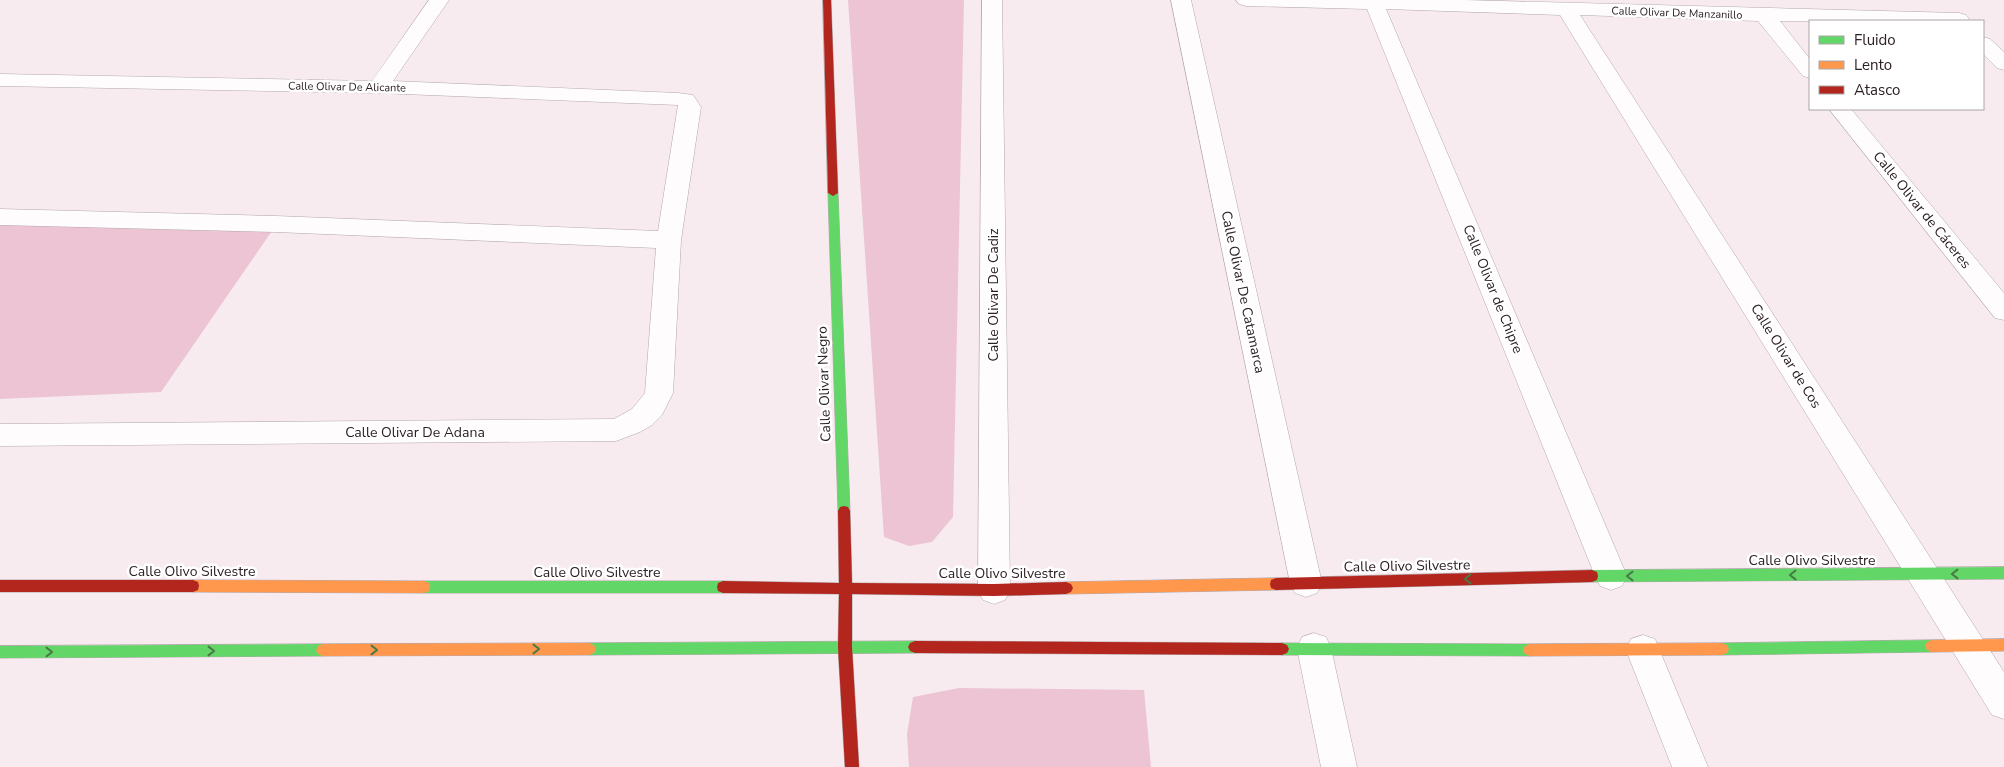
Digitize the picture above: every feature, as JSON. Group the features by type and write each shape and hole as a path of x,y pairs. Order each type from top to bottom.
{"street":[{"path":"378,87 439,0"},
{"name":"Calle Olivar Negro","path":"827,0 846,587 845,647 852,767"},
{"name":"Calle Olivar De Cadiz","path":"992,0 994,590"},
{"name":"Calle Olivar De Catamarca","path":"1181,0 1306,583"},
{"name":"Calle Olivar De Manzanillo","path":"1246,0 1478,3 1566,9 1960,20"},
{"path":"1939,0 1960,20"},
{"name":"Calle Olivar de Chipre","path":"1374,2 1611,576"},
{"name":"Calle Olivar de Cos","path":"1566,9 2004,703"},
{"path":"1765,16 1809,71"},
{"path":"1984,44 2004,64"},
{"name":"Calle Olivar De Alicante","path":"0,80 378,87 678,99 685,100 690,107"},
{"name":"Calle Olivar De Adana","path":"1,436 616,430 634,423 654,407 659,393 669,240 690,107"},
{"name":"Calle Olivar de Cáceres","path":"1841,110 2004,311"},
{"path":"0,217 276,224 669,240"},
{"name":"Calle Olivo Silvestre","path":"0,586 846,587 994,590 1611,576 2004,573"},
{"path":"0,652 845,647 1643,650 2004,645"},
{"path":"1314,648 1339,767"},
{"path":"1643,650 1690,767"}],"shaded area":[{"path":"848,0 964,0 953,517 932,542 909,546 884,537"},
{"path":"0,218 276,225 161,392 0,399"},
{"path":"959,688 1144,690 1151,767 909,767 907,734 913,697"}],"traffic: fast":[{"path":"833,193 844,511"},
{"path":"1592,576 2004,573"},
{"path":"424,587 723,587"},
{"path":"1722,649 1932,646"},
{"path":"589,649 915,647"},
{"path":"1282,649 1530,650"},
{"path":"0,652 323,650"}],"traffic: slow":[{"path":"1066,588 1276,584"},
{"path":"193,586 424,587"},
{"path":"1932,646 2004,645"},
{"path":"323,650 589,649"},
{"path":"1530,650 1722,649"}],"traffic: jam":[{"path":"827,0 833,193"},
{"path":"844,511 845,647 852,767"},
{"path":"1276,584 1592,576"},
{"path":"0,586 193,586"},
{"path":"723,587 994,590 1066,588"},
{"path":"915,647 1282,649"}]}
